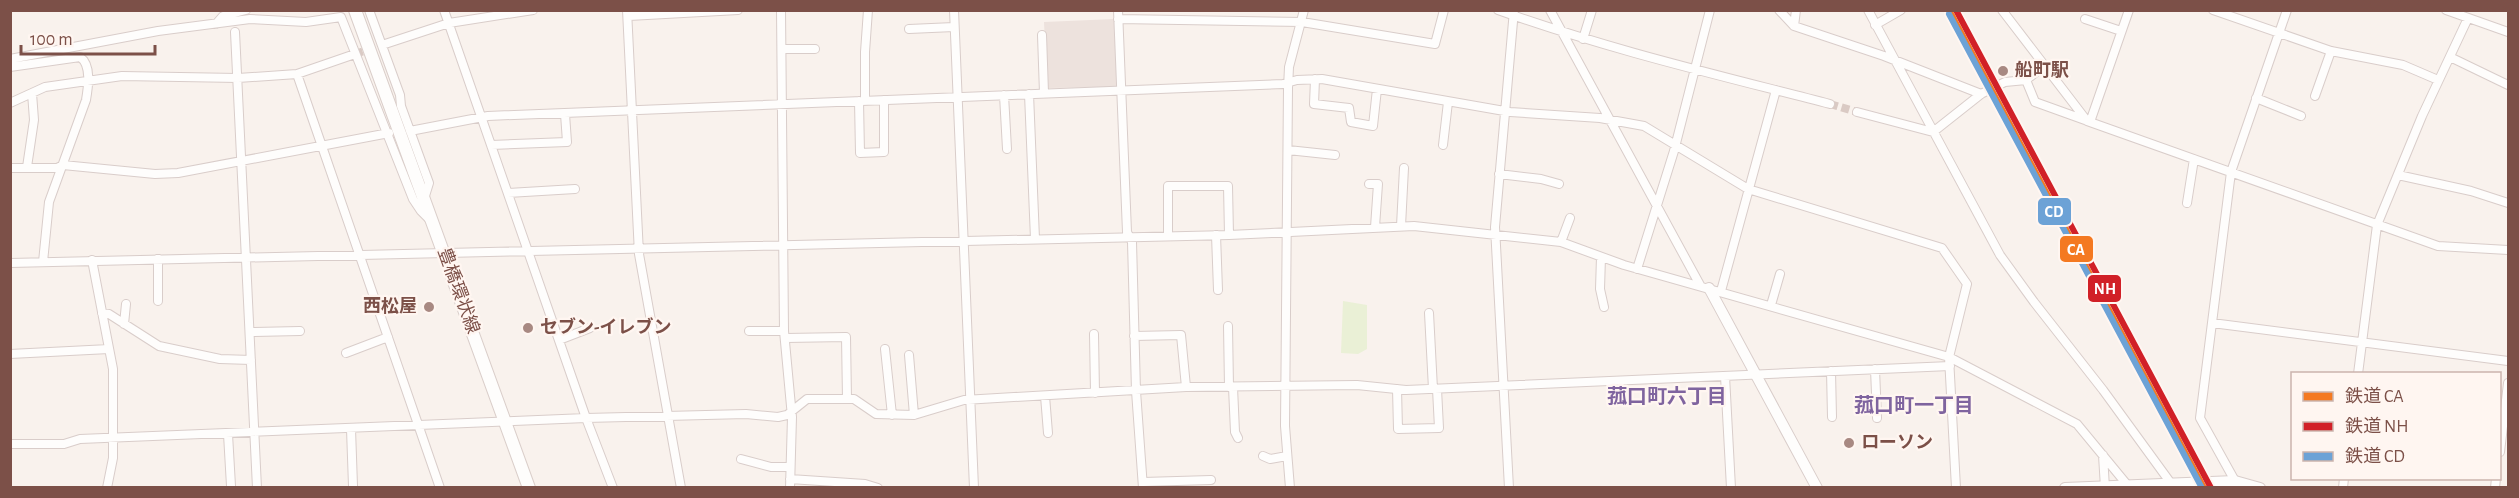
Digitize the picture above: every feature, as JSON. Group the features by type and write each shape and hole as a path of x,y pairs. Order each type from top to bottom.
{"main road":[{"name":"豊橋環状線","path":"355,10 529,488"}],"street":[{"path":"216,24 223,16 246,10"},
{"path":"369,10 429,183 423,199"},
{"path":"444,10 586,418 613,488"},
{"path":"382,45 448,23 532,10"},
{"path":"681,488 638,248 628,13 738,10"},
{"path":"781,10 785,334 792,410 790,483 865,484 878,488"},
{"path":"868,10 860,153 884,152 884,100"},
{"path":"954,10 974,488"},
{"path":"1290,488 1286,385 1288,82 1290,61 1304,10"},
{"path":"1211,480 1143,485 1136,391 1132,242 1128,237 1118,15 1302,22 1435,44 1444,10"},
{"path":"1498,10 1514,13 1562,32 1640,56 1830,104"},
{"path":"1550,10 1658,207 1756,374 1817,488"},
{"path":"1583,39 1592,10"},
{"path":"1637,269 1676,144 1710,10"},
{"path":"1779,10 1794,26 1894,59 1981,93"},
{"path":"1794,26 1796,10"},
{"path":"1868,10 2000,255 2170,482"},
{"path":"1875,25 1901,10"},
{"path":"2002,10 2088,122"},
{"path":"2088,122 2128,10"},
{"path":"2213,10 2331,51 2403,65 2438,80"},
{"path":"2235,481 2200,418 2231,172 2287,10"},
{"path":"2446,10 2508,32"},
{"path":"1509,488 1495,234 1514,13"},
{"path":"10,59 158,31 250,19 306,22 341,17 371,97 389,133 413,199 421,212 433,222"},
{"path":"2358,372 2377,225 2438,80 2469,18"},
{"path":"2085,19 2121,31"},
{"path":"909,29 954,27"},
{"path":"235,32 257,488"},
{"path":"1042,35 1044,93"},
{"path":"782,49 815,49"},
{"path":"2315,96 2331,51"},
{"path":"10,103 53,85 88,80 140,75 238,78 297,74 355,54"},
{"path":"10,66 80,57 86,64 88,80 86,100 49,202 43,262"},
{"path":"2450,57 2508,82"},
{"path":"1933,132 1981,93 2005,82 2026,80 2044,66"},
{"path":"297,74 440,488"},
{"path":"410,131 481,117 1123,90 1315,79 1504,111 1609,120 1644,126 1748,189 1942,248 1967,284 1950,361 1956,488"},
{"path":"1315,79 1314,104 1349,108 1351,122 1373,126 1377,88"},
{"path":"2026,80 2035,102 2377,225 2438,246 2508,250"},
{"path":"1721,291 1776,90"},
{"path":"27,167 34,128 32,93"},
{"path":"1029,94 1035,239"},
{"path":"1004,95 1007,149"},
{"path":"2256,98 2301,116"},
{"path":"1443,145 1449,102"},
{"path":"1857,112 1933,132"},
{"path":"491,145 567,142 565,114"},
{"path":"10,168 57,168 63,165 155,174 178,173 389,133"},
{"path":"1288,150 1335,155"},
{"path":"2187,203 2194,159"},
{"path":"1401,226 1404,168"},
{"path":"1499,174 1559,184"},
{"path":"2397,175 2471,191 2508,203"},
{"path":"1370,184 1378,184 1375,227"},
{"path":"1168,235 1168,186 1228,186 1229,235"},
{"path":"508,193 575,189"},
{"path":"1561,242 1570,218"},
{"path":"10,263 1229,235 1401,226 1495,234 1561,242 1637,269 1771,305 1950,361 2069,419 2084,430 2128,486"},
{"path":"1216,235 1218,290"},
{"path":"1600,257 1600,289 1604,307"},
{"path":"158,259 158,301"},
{"path":"92,260 113,369 114,458 107,488"},
{"path":"1771,305 1780,274"},
{"path":"124,324 126,304"},
{"path":"102,312 110,314 159,346 220,359 251,360"},
{"path":"1397,389 1398,429 1439,428 1429,312"},
{"path":"2212,322 2508,361"},
{"path":"1228,326 1235,432 1238,438"},
{"path":"559,340 590,328"},
{"path":"250,332 300,331"},
{"path":"749,331 846,337 847,399"},
{"path":"1094,334 1095,393"},
{"path":"1134,336 1181,336 1185,387"},
{"path":"346,353 388,337"},
{"path":"10,354 110,349"},
{"path":"885,349 892,415"},
{"path":"909,355 914,415"},
{"path":"10,444 64,444 80,439 586,418 746,414 778,417 788,415 807,399 854,399 876,414 914,415 971,400 1185,387 1358,385 1397,389 1435,389 1875,369 1950,361"},
{"path":"1875,369 1877,418"},
{"path":"1831,370 1832,417"},
{"path":"1725,376 1731,488"},
{"path":"2501,437 2508,383"},
{"path":"1045,396 1048,433"},
{"path":"351,429 353,486"},
{"path":"228,434 231,486"},
{"path":"2103,455 2105,487"},
{"path":"1263,456 1270,459 1287,456"},
{"path":"741,459 771,467 790,467"},
{"path":"2065,488 2235,481 2260,488"}],"shaded area":[{"path":"1114,19 1118,84 1116,87 1047,88 1044,22"}],"green space":[{"path":"1343,301 1367,305 1367,349 1358,354 1341,353"}],"tunnel":[{"path":"355,54 382,45"},
{"path":"1830,104 1857,112"}],"rail line":[{"name":"CA","path":"1949,10 2204,488"},
{"name":"NH","path":"1956,10 2211,488"},
{"name":"CD","path":"1949,14 2202,488"}],"place":[{"name":"船町駅","path":"2003,71"},
{"name":"西松屋","path":"429,307"},
{"name":"セブン-イレブン","path":"528,328"},
{"name":"ローソン","path":"1849,443"}],"district":[{"name":"菰口町六丁目","path":"1667,397"},
{"name":"菰口町一丁目","path":"1914,406"}]}
